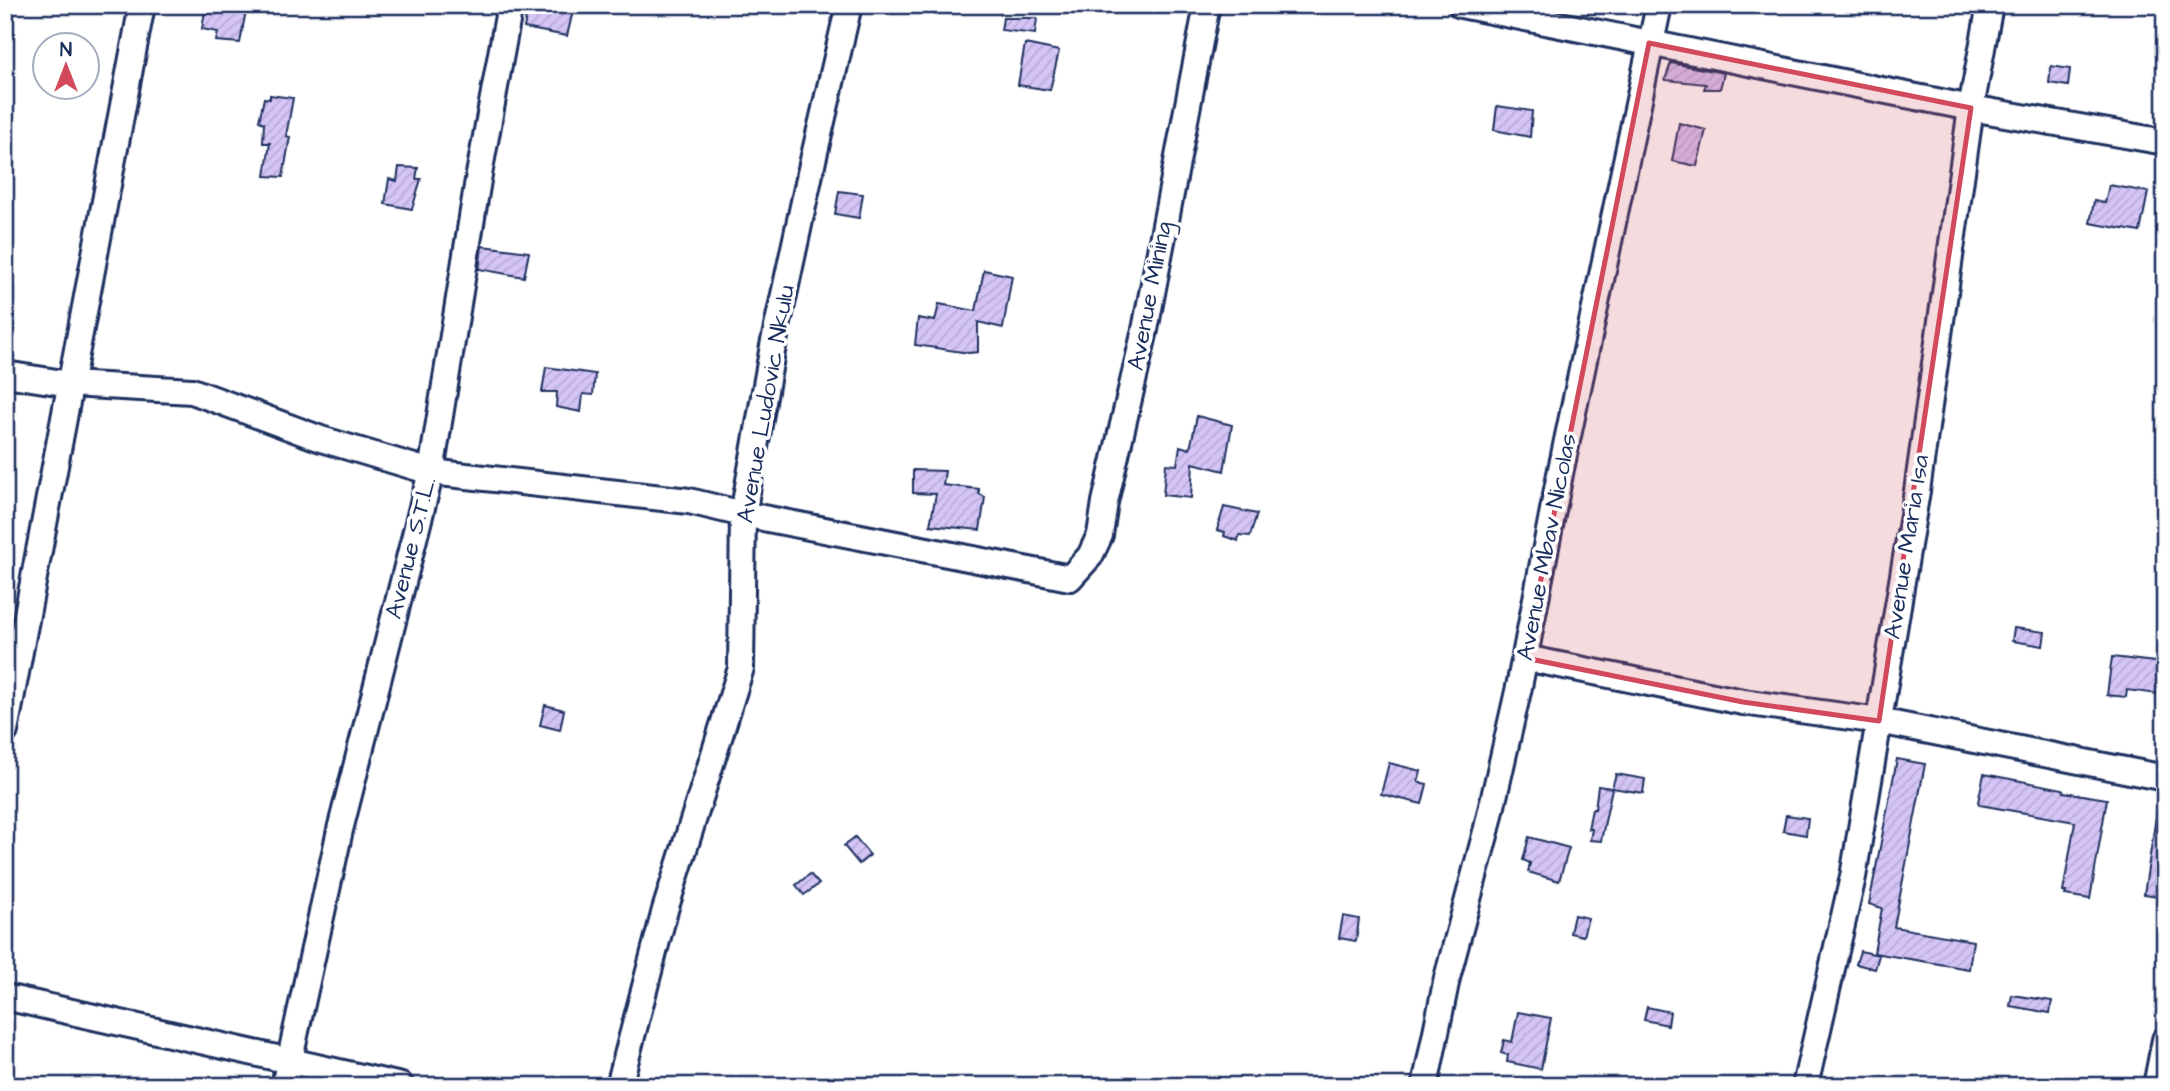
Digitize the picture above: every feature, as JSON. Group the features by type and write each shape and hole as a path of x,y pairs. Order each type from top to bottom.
{"street":[{"path":"5,731 142,5"},
{"name":"Avenue S.T.L.","path":"285,1074 340,830 431,472 478,180 510,5"},
{"name":"Avenue Ludovic Nkulu","path":"619,1086 665,910 741,668 743,514 776,332 849,5"},
{"name":"Avenue Mining","path":"743,514 1070,578 1090,556 1100,535 1105,502 1145,330 1207,5"},
{"path":"1461,5 1971,108 2165,142"},
{"name":"Avenue Mbav Nicolas","path":"1424,1086 1447,978 1487,828 1525,658 1560,474 1659,5"},
{"name":"Avenue Maria Isa","path":"1805,1086 1853,877 1919,478 1971,108 1990,5"},
{"path":"5,373 70,384 192,391 321,439 431,472 689,501 743,514"},
{"path":"1525,658 1743,702 1879,721 2165,778"},
{"path":"5,997 285,1074 339,1070 401,1086"},
{"path":"2156,1086 2165,1040"}],"highlighted area":[{"path":"1649,43 1971,108 1879,721 1743,702 1525,658"}],"building":[{"path":"206,5 247,5 240,43 216,41 218,32 202,29"},
{"path":"528,5 573,11 567,36 524,28"},
{"path":"1003,18 1037,18 1035,34 1001,30"},
{"path":"1025,44 1059,51 1050,90 1018,85"},
{"path":"1671,63 1724,73 1720,89 1704,89 1706,84 1665,80"},
{"path":"2051,66 2070,69 2068,86 2049,83"},
{"path":"270,95 293,98 286,136 290,137 283,177 265,176 270,143 263,143 264,123 259,121 264,98 270,99"},
{"path":"1497,106 1532,111 1530,137 1494,130"},
{"path":"1679,123 1706,130 1697,166 1672,161"},
{"path":"399,167 418,168 416,179 421,179 412,209 385,204 389,179 397,181"},
{"path":"2109,185 2148,192 2140,232 2090,223 2094,201 2105,203"},
{"path":"839,191 863,194 859,218 835,214"},
{"path":"482,246 529,252 524,277 479,269"},
{"path":"984,270 1012,276 1003,328 978,322 978,352 915,345 918,318 935,321 939,304 976,311"},
{"path":"546,367 595,374 593,395 583,394 581,412 556,407 557,392 542,392"},
{"path":"1197,416 1232,425 1224,471 1193,463 1191,498 1163,495 1166,464 1177,465 1180,446 1190,449"},
{"path":"913,470 945,471 943,485 979,489 979,494 985,497 980,530 930,525 936,494 913,493"},
{"path":"1224,507 1257,514 1250,536 1239,535 1238,541 1217,530"},
{"path":"2014,628 2045,632 2043,646 2012,641"},
{"path":"2112,657 2163,663 2165,684 2159,683 2158,694 2127,690 2126,697 2107,695"},
{"path":"545,705 564,710 560,730 540,725"},
{"path":"1897,759 1925,764 1894,927 1973,941 1969,969 1874,953 1882,908 1869,904"},
{"path":"1389,763 1421,771 1418,782 1427,784 1422,804 1381,794"},
{"path":"1616,774 1645,779 1643,793 1612,788"},
{"path":"1984,774 2107,799 2090,899 2065,895 2066,892 2063,892 2075,822 1980,805 1978,802"},
{"path":"1598,786 1612,788 1601,841 1590,840 1592,829 1588,829 1592,809 1595,809"},
{"path":"2157,810 2165,810 2165,897 2144,894"},
{"path":"1786,815 1808,818 1806,835 1783,831"},
{"path":"855,837 870,855 859,864 844,846"},
{"path":"1529,837 1569,848 1559,881 1528,872 1530,863 1523,860"},
{"path":"810,874 819,884 804,895 796,885"},
{"path":"1574,915 1588,918 1583,936 1570,933"},
{"path":"1343,916 1359,919 1356,941 1339,938"},
{"path":"1860,951 1879,955 1875,969 1856,964"},
{"path":"2012,995 2052,1001 2050,1013 2010,1006"},
{"path":"1647,1007 1670,1012 1668,1025 1644,1020"},
{"path":"1518,1012 1551,1018 1541,1069 1507,1062 1508,1055 1501,1053 1504,1040 1512,1042"}]}
